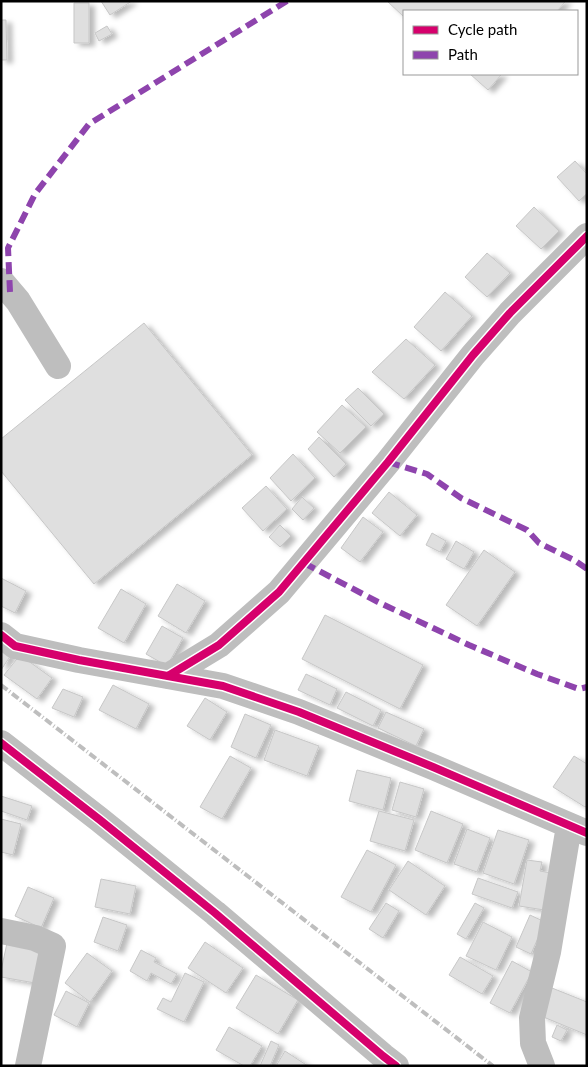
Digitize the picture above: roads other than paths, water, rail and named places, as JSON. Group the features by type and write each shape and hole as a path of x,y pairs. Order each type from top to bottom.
{"street":[{"path":"168,676 219,645 279,592 510,313 587,236"},
{"path":"1,281 18,302 58,366"},
{"path":"1,635 15,646 79,660 223,686 299,712 433,767 578,830 532,1018 533,1043 542,1066"},
{"path":"219,645 223,686"},
{"path":"1,743 208,907 396,1066"},
{"path":"1,931 35,938 53,946 28,1066"}],"railway":[{"path":"1,685 493,1066"}]}
